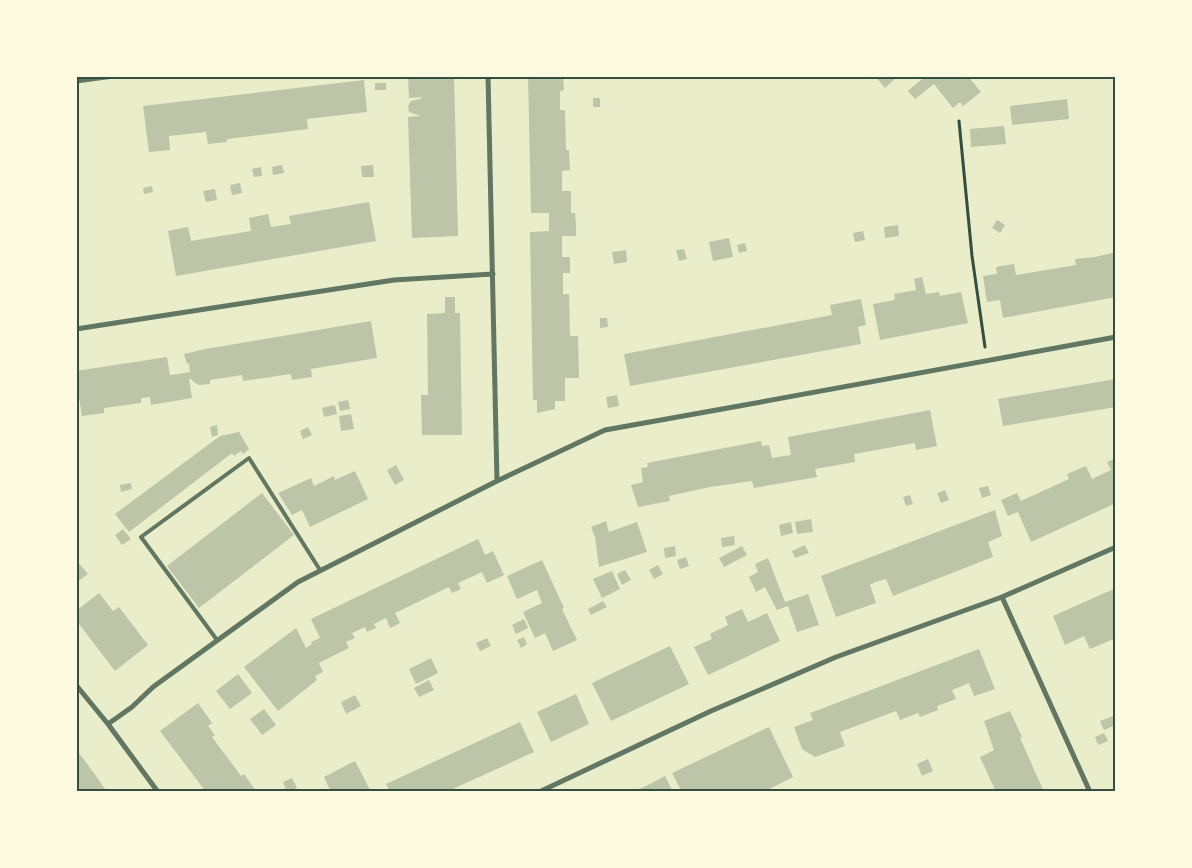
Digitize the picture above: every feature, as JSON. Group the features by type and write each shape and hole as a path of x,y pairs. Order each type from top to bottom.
{"street":[{"path":"76,81 113,76"},
{"path":"488,76 497,481"},
{"path":"76,329 394,280 493,274"},
{"path":"108,724 132,707 153,687 298,582 497,481 605,430 1116,337"},
{"path":"539,792 702,715 836,657 1002,597 1116,546"},
{"path":"1002,597 1090,792"},
{"path":"76,685 108,724 158,792"}],"lane":[{"path":"217,640 141,537 249,458 320,570"}],"path":[{"path":"959,121 972,256 986,360"}],"building":[{"path":"408,76 454,76 458,236 412,238 408,117 421,116 409,112 408,106 411,101 422,97 409,98"},
{"path":"528,76 563,76 564,90 560,91 560,110 565,110 566,150 569,150 570,170 562,171 562,191 571,191 571,213 575,213 576,225 576,236 562,236 562,257 570,257 570,273 563,273 563,294 569,294 570,336 578,336 579,378 565,378 565,401 555,401 555,409 537,413 537,400 533,400 530,232 549,231 549,213 531,213"},
{"path":"875,76 898,76 885,88"},
{"path":"920,76 968,76 981,92 963,106 960,102 953,108 934,84 915,99 908,91 922,79"},
{"path":"364,80 367,112 307,119 308,129 227,139 227,142 208,144 206,132 169,136 170,150 149,152 143,106"},
{"path":"375,83 386,83 386,90 375,90"},
{"path":"593,98 600,98 600,107 593,107"},
{"path":"1067,99 1069,119 1012,125 1010,106"},
{"path":"1004,126 1006,144 971,147 970,129"},
{"path":"282,165 284,173 273,175 272,167"},
{"path":"373,165 374,177 362,177 361,166"},
{"path":"261,167 262,176 254,177 252,169"},
{"path":"240,183 242,193 232,195 230,185"},
{"path":"152,186 153,192 144,194 143,188"},
{"path":"215,189 217,200 206,202 203,191"},
{"path":"369,202 376,241 176,276 168,231 188,227 191,241 251,231 249,218 268,214 271,227 291,224 289,216"},
{"path":"997,220 1005,225 1000,233 992,228"},
{"path":"898,225 899,236 885,238 884,227"},
{"path":"863,231 865,240 855,242 853,233"},
{"path":"729,238 733,257 713,261 709,242"},
{"path":"745,243 747,251 739,253 737,245"},
{"path":"684,249 687,259 679,261 676,250"},
{"path":"626,250 627,262 614,264 612,252"},
{"path":"1116,252 1116,297 1003,318 1000,300 987,302 983,276 997,274 996,267 1014,264 1016,275 1076,265 1075,259"},
{"path":"922,277 926,294 939,292 940,296 961,292 968,323 880,340 873,304 895,300 894,294 916,290 914,279"},
{"path":"445,297 455,297 455,313 460,313 462,435 422,435 421,395 428,395 427,314 445,313"},
{"path":"861,299 866,325 858,327 861,344 630,386 624,354 832,315 830,305"},
{"path":"600,318 607,318 608,327 600,328"},
{"path":"371,321 377,358 311,369 312,377 292,380 291,374 243,381 242,375 210,380 210,384 199,385 189,379 192,398 151,405 150,397 141,398 141,403 104,408 104,413 82,416 76,371 167,357 170,375 190,372 189,363 187,364 184,354"},
{"path":"1116,379 1116,407 1003,426 998,399"},
{"path":"617,395 619,406 608,408 606,397"},
{"path":"348,400 350,409 340,411 338,402"},
{"path":"335,405 337,414 324,417 322,408"},
{"path":"930,410 937,446 916,450 915,443 854,454 855,462 815,469 817,477 754,488 752,481 710,487 669,496 670,501 638,507 631,485 643,482 641,468 648,467 647,463 761,441 762,446 769,445 772,458 791,455 788,437"},
{"path":"351,414 354,429 341,431 339,416"},
{"path":"217,425 218,435 212,437 210,427"},
{"path":"308,427 312,435 303,439 300,431"},
{"path":"239,432 249,449 243,454 241,451 234,456 232,453 129,532 115,514 220,436"},
{"path":"1116,458 1116,503 1031,542 1018,512 1008,516 1001,500 1017,493 1021,501 1069,479 1067,474 1086,466 1092,479 1111,470 1107,462"},
{"path":"396,465 404,480 395,485 387,470"},
{"path":"355,471 368,499 310,527 302,510 292,515 278,493 311,478 314,486 334,476 335,480"},
{"path":"131,483 132,489 121,492 120,485"},
{"path":"988,486 991,495 982,498 979,488"},
{"path":"945,490 949,500 941,503 937,493"},
{"path":"262,493 294,535 199,608 167,566"},
{"path":"910,495 913,504 906,506 903,497"},
{"path":"995,510 1002,536 988,542 993,557 893,596 886,579 875,582 870,585 876,603 836,617 821,576"},
{"path":"811,519 813,532 797,534 795,522"},
{"path":"606,521 609,532 637,522 647,552 599,567 595,537 591,527"},
{"path":"791,522 793,533 781,536 779,525"},
{"path":"123,529 131,539 122,545 115,535"},
{"path":"734,536 735,545 722,547 721,538"},
{"path":"478,539 485,555 493,551 504,575 487,583 482,572 458,583 461,589 452,593 449,587 395,613 400,623 390,628 386,618 374,624 376,628 367,632 365,627 352,633 355,638 346,642 349,648 319,663 323,672 315,676 317,680 278,711 244,667 296,628 306,648 312,644 311,642 320,638 311,619"},
{"path":"805,545 809,553 795,558 792,551"},
{"path":"675,546 676,556 665,558 664,548"},
{"path":"742,546 747,555 724,567 719,558"},
{"path":"686,557 689,566 680,569 677,560"},
{"path":"768,558 785,602 808,594 819,625 797,632 788,606 777,610 765,587 756,592 749,577 758,572 755,564"},
{"path":"76,560 88,574 76,583"},
{"path":"542,560 577,640 553,651 545,633 535,638 523,612 542,603 537,590 517,599 507,576"},
{"path":"658,565 663,574 654,579 649,570"},
{"path":"625,570 631,580 622,585 617,574"},
{"path":"612,571 620,589 602,598 593,579"},
{"path":"1116,588 1116,638 1090,649 1084,636 1065,645 1053,616"},
{"path":"99,593 113,611 119,607 148,645 115,671 76,620 76,611"},
{"path":"603,601 607,607 591,615 588,609"},
{"path":"742,609 748,622 767,613 780,641 708,675 694,647 712,639 710,634 728,625 725,617"},
{"path":"524,619 528,628 516,634 512,625"},
{"path":"524,637 527,644 521,648 517,640"},
{"path":"487,638 491,646 480,651 476,643"},
{"path":"670,646 689,684 611,721 592,683"},
{"path":"979,649 995,689 974,696 969,683 952,690 956,699 937,706 938,710 920,717 918,713 900,720 896,711 840,732 845,746 815,757 802,749 794,727 813,720 810,713"},
{"path":"431,658 438,673 416,684 409,669"},
{"path":"238,674 252,693 230,709 216,691"},
{"path":"429,680 434,690 419,697 414,688"},
{"path":"576,694 589,724 551,742 537,712"},
{"path":"355,695 361,706 346,714 341,702"},
{"path":"198,703 212,723 208,726 215,735 212,737 241,776 244,774 255,792 206,792 160,731"},
{"path":"264,709 276,725 262,735 250,719"},
{"path":"1010,711 1044,792 996,792 980,757 994,750 984,721"},
{"path":"1116,715 1116,725 1104,730 1100,721"},
{"path":"520,722 534,752 446,792 390,792 386,784"},
{"path":"769,727 793,777 763,792 682,792 672,773"},
{"path":"1104,733 1108,741 1098,745 1095,737"},
{"path":"76,749 96,776 107,792 76,792"},
{"path":"928,759 933,771 922,776 917,764"},
{"path":"355,761 371,792 331,792 324,777"},
{"path":"665,776 673,792 633,792 650,784"},
{"path":"292,778 297,788 287,792 283,782"}]}
